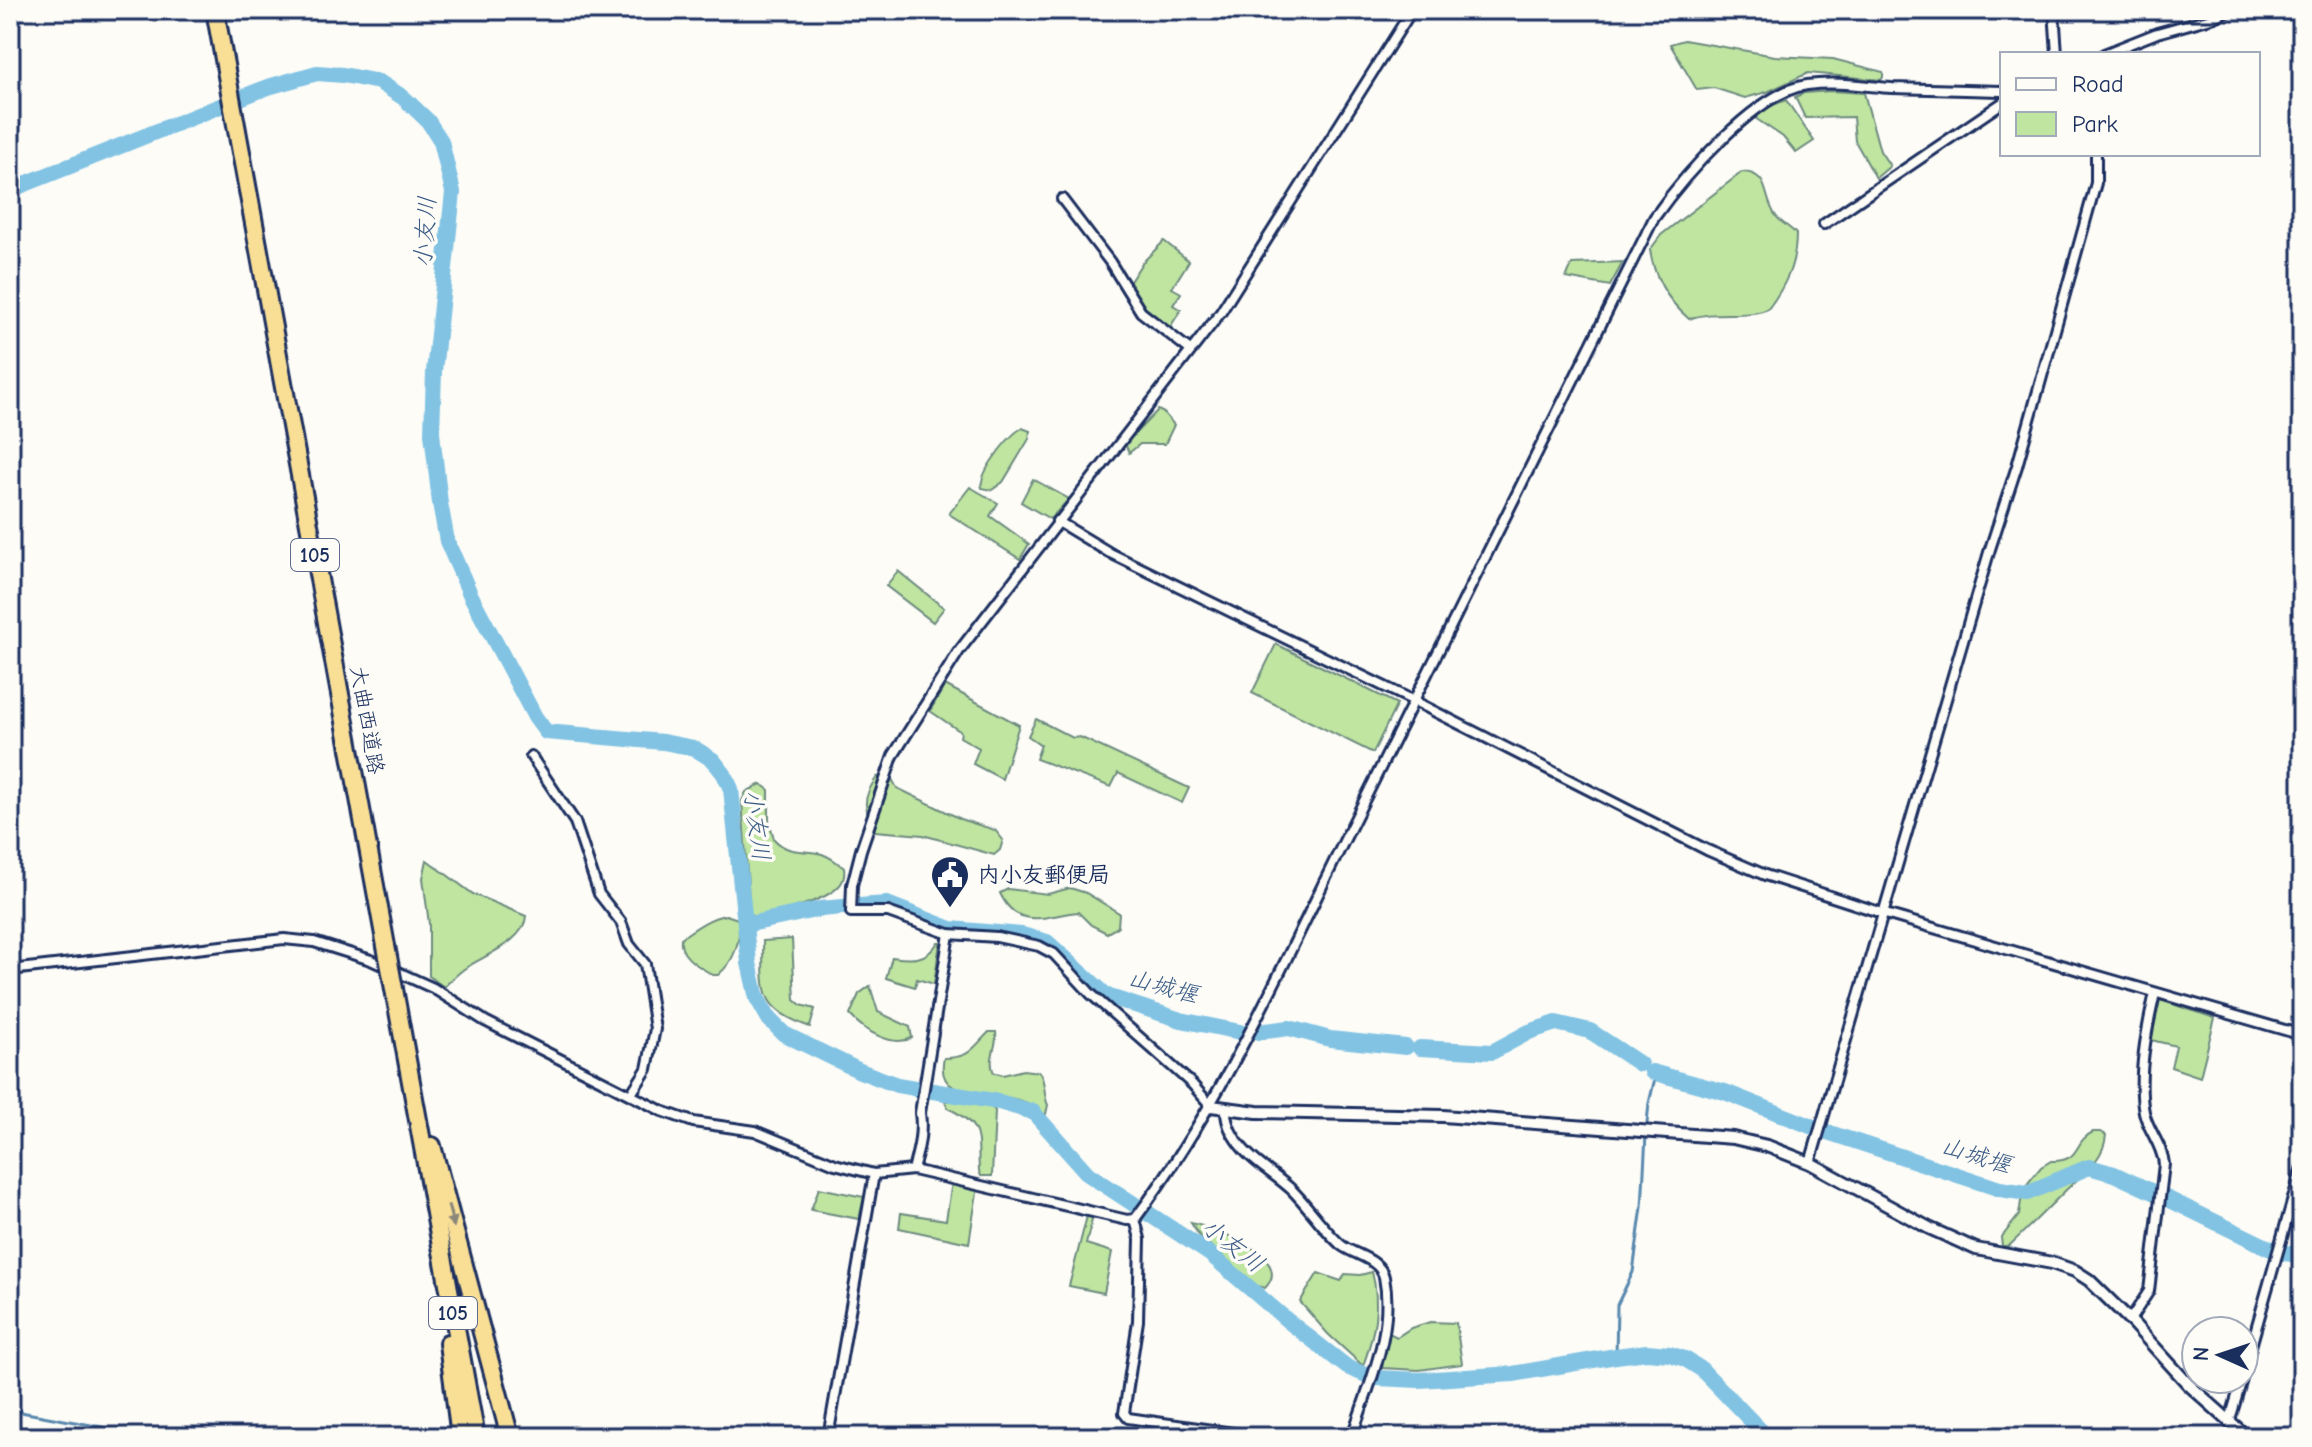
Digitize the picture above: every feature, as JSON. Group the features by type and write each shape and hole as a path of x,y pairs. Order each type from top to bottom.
{"highway":[{"name":"大曲西道路","path":"215,10 476,1437"},
{"path":"402,1032 510,1437"},
{"path":"430,1189 460,1437"}],"street":[{"path":"1412,10 1221,312 1102,468 1057,521 959,651 921,709 893,756 861,850 852,885 851,912 888,912 949,934 1024,941 1054,954 1091,994 1192,1084 1211,1106 1257,1112 1443,1116 1733,1138 1767,1146 1810,1163 1929,1228 1976,1249 2052,1263 2075,1271 2089,1280 2188,1384 2247,1437"},
{"path":"2054,10 2057,52"},
{"path":"2109,52 2229,10"},
{"path":"10,970 284,939 314,942 371,960 433,988 485,1021 662,1111 693,1122 755,1131 835,1164 874,1174 913,1170 1127,1220 1135,1219 1211,1106 1556,410 1654,218 1672,193 1719,142 1754,110 1772,98 1805,85 2000,91"},
{"path":"1824,224 2000,104"},
{"path":"1810,1163 2017,466 2096,183 2096,156"},
{"path":"1062,199 1110,262 1141,312 1190,350"},
{"path":"1057,521 1110,553 1414,701 1707,850 1765,875 1882,913 2302,1035"},
{"path":"531,756 575,822 599,894 621,922 629,944 645,964 655,1029 647,1069 631,1094"},
{"path":"913,1170 949,934"},
{"path":"2130,1320 2149,1291 2164,1164 2163,1149 2150,1128 2143,1102 2146,1033 2155,993"},
{"path":"1226,1108 1225,1118 1230,1131 1245,1151 1283,1181 1341,1244 1379,1266 1383,1273 1386,1323 1381,1349 1352,1437"},
{"path":"2260,1315 2302,1167"},
{"path":"828,1437 874,1174"},
{"path":"1135,1219 1140,1239 1138,1321 1124,1413 1128,1418 1261,1437"},
{"path":"2229,1423 2237,1395"}],"green space":[{"path":"1684,40 1775,56 1833,59 1883,72 1883,77 1881,80 1808,73 1767,92 1745,98 1714,88 1697,90 1670,44"},
{"path":"1804,93 1864,93 1880,151 1890,166 1876,178 1855,141 1853,117 1805,118 1795,97"},
{"path":"1786,100 1814,141 1796,153 1783,137 1755,118 1768,107"},
{"path":"1742,172 1751,173 1762,181 1776,216 1796,234 1789,274 1768,309 1689,319 1663,288 1650,250 1661,235"},
{"path":"1164,241 1189,261 1172,288 1181,293 1173,305 1181,310 1170,327 1142,305 1129,283 1142,263"},
{"path":"1623,262 1610,286 1566,278 1572,264"},
{"path":"1158,410 1174,425 1165,444 1140,444 1129,453 1126,446 1128,441"},
{"path":"1022,428 1030,431 1029,439 1003,482 992,490 982,488 985,474 995,456"},
{"path":"1033,479 1069,499 1050,519 1021,502"},
{"path":"970,487 998,503 990,516 1029,544 1020,559 949,514"},
{"path":"898,571 944,608 933,622 886,586"},
{"path":"1276,644 1397,704 1373,753 1252,693"},
{"path":"945,685 1019,725 1002,779 973,764 979,748 960,737 961,732 930,711"},
{"path":"1036,719 1189,788 1182,803 1118,773 1111,787 1036,759 1041,745 1028,736"},
{"path":"877,777 892,779 897,788 963,820 995,830 1003,840 1000,850 994,855 923,835 875,831 868,816 866,798"},
{"path":"761,784 769,790 769,820 774,839 790,849 822,854 844,868 844,873 839,886 823,897 755,918 750,914 742,801 746,792"},
{"path":"427,860 473,894 526,916 524,925 511,941 464,969 444,987 429,976 429,924 423,878"},
{"path":"1070,888 1086,893 1119,913 1118,927 1107,933 1091,925 1078,912 1044,918 1024,917 1007,905 1000,893 1008,889 1048,894"},
{"path":"726,915 738,919 738,943 728,964 718,975 713,975 686,955 681,938 708,921"},
{"path":"792,939 795,1000 815,1009 810,1027 780,1012 767,996 764,985 763,941"},
{"path":"938,942 934,984 917,979 915,987 886,978 892,957 918,958 929,953"},
{"path":"870,986 878,1012 910,1027 912,1038 896,1041 878,1036 850,1015 859,994"},
{"path":"2160,1000 2215,1018 2200,1077 2171,1067 2176,1046 2151,1040"},
{"path":"989,1032 996,1032 992,1063 994,1073 1039,1072 1048,1105 1046,1114 1040,1114 1030,1104 1015,1099 963,1091 951,1085 944,1075 944,1058 965,1054"},
{"path":"960,1100 991,1106 995,1111 992,1176 981,1176 979,1171 978,1140 973,1126 948,1108 945,1101"},
{"path":"2093,1132 2106,1135 2096,1160 2009,1246 2002,1246 2001,1238 2019,1215 2028,1183 2041,1167 2072,1155 2086,1136"},
{"path":"952,1182 978,1186 969,1243 899,1228 901,1213 946,1220"},
{"path":"819,1188 864,1197 859,1219 811,1210"},
{"path":"1087,1216 1093,1216 1086,1244 1112,1252 1104,1293 1069,1286"},
{"path":"1191,1223 1233,1238 1261,1255 1270,1265 1272,1277 1265,1288 1257,1286 1200,1237"},
{"path":"1372,1272 1376,1296 1375,1320 1363,1366 1328,1334 1300,1302 1318,1273 1341,1281 1345,1274"},
{"path":"1430,1322 1456,1323 1462,1364 1419,1370 1382,1368 1389,1333 1397,1337 1411,1328"}],"waterway":[{"name":"小友川","path":"10,190 268,87 317,73 379,82 404,98 428,121 441,141 453,192 434,372 432,433 447,541 471,596 546,732 663,742 694,748 713,760 724,774 731,789 749,963 757,998 769,1019 784,1034 860,1071 897,1085 999,1102 1033,1112 1088,1174 1210,1254 1347,1367 1366,1375 1419,1380 1513,1374 1647,1352 1670,1354 1701,1369 1767,1437"},
{"name":"山城堰","path":"859,906 887,904 951,929 1022,935 1047,942 1107,996 1181,1020 1240,1032"},
{"name":"山城堰","path":"745,925 843,907"},
{"name":"山城堰","path":"1420,1048 1492,1052 1529,1032 1556,1023 1590,1031 1640,1064"},
{"name":"山城堰","path":"1258,1032 1289,1028 1330,1039 1406,1047"},
{"name":"山城堰","path":"1652,1072 1725,1092 1813,1127"},
{"path":"1647,1123 1656,1074"},
{"name":"山城堰","path":"1827,1132 2000,1189 2027,1193 2089,1167 2114,1174 2155,1193"},
{"path":"1616,1356 1617,1305 1633,1272 1642,1207 1646,1135"},
{"name":"山城堰","path":"2166,1198 2271,1249"},
{"name":"山城堰","path":"2283,1253 2302,1255"},
{"path":"10,1410 156,1437"}],"place":[{"name":"内小友郵便局","path":"950,909"}]}
